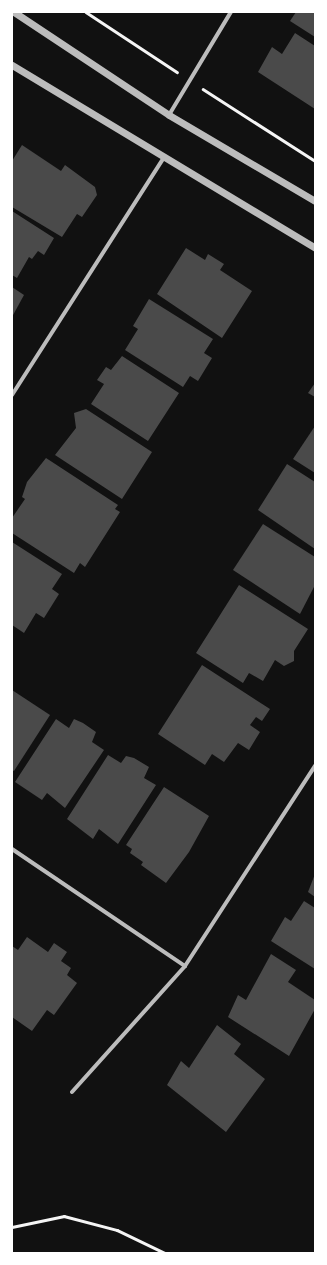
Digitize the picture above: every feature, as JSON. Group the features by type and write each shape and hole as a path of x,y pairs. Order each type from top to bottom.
{"street":[{"path":"14,12 169,115 315,201"},
{"path":"169,115 231,12"},
{"path":"12,64 163,159 315,248"},
{"path":"12,395 163,159"},
{"path":"72,1092 185,966 315,766"},
{"path":"12,849 185,966"}],"path":[{"path":"86,12 161,61"},
{"path":"215,97 315,161"},
{"path":"12,1227 64,1216 117,1230 165,1253"}],"building":[{"path":"296,12 315,12 315,37 290,21"},
{"path":"295,33 315,46 315,109 258,72 272,47 282,54"},
{"path":"22,145 61,171 65,165 95,187 97,195 82,217 77,214 62,237 12,207 12,161"},
{"path":"12,211 54,238 44,255 38,251 32,259 29,257 17,278 12,275"},
{"path":"186,248 205,260 208,254 224,264 220,270 252,291 222,338 157,294"},
{"path":"12,287 24,295 12,317"},
{"path":"149,299 213,339 204,353 212,358 198,381 190,376 183,387 125,350 138,329 133,326"},
{"path":"122,356 179,393 148,441 91,404 104,384 97,380 106,367 111,370"},
{"path":"315,383 315,397 308,393"},
{"path":"86,409 152,452 122,499 55,455 76,428 74,413"},
{"path":"315,426 315,473 293,459"},
{"path":"46,458 118,505 115,509 120,512 85,567 80,563 74,573 12,533 12,518 25,499 22,497 27,482"},
{"path":"287,464 315,482 315,549 258,510"},
{"path":"263,524 315,557 315,585 300,614 233,570"},
{"path":"12,542 62,574 52,589 59,594 44,618 36,613 24,633 12,625"},
{"path":"239,585 308,629 294,651 294,661 284,666 275,660 263,681 249,673 243,683 196,653"},
{"path":"202,665 270,709 262,721 256,717 250,725 260,732 249,750 238,743 224,762 212,754 205,765 158,734"},
{"path":"12,690 50,715 14,771 12,770"},
{"path":"56,719 69,728 74,719 83,723 96,732 92,742 104,750 65,808 47,793 42,800 15,782"},
{"path":"108,755 121,763 126,756 134,758 149,767 144,778 156,785 118,844 99,829 93,839 67,819"},
{"path":"164,787 209,816 189,852 166,883 141,865 143,862 130,853 132,849 126,845"},
{"path":"315,874 315,897 308,892"},
{"path":"304,901 315,908 315,969 271,941 285,917 291,921"},
{"path":"27,937 48,952 54,943 67,952 61,961 71,968 67,975 77,983 54,1015 47,1010 32,1031 12,1017 12,946 18,950"},
{"path":"271,954 296,970 288,982 315,1000 315,1009 289,1056 228,1017 238,995 246,1000"},
{"path":"217,1025 241,1044 234,1054 265,1079 226,1132 167,1085 181,1061 189,1068"}]}
